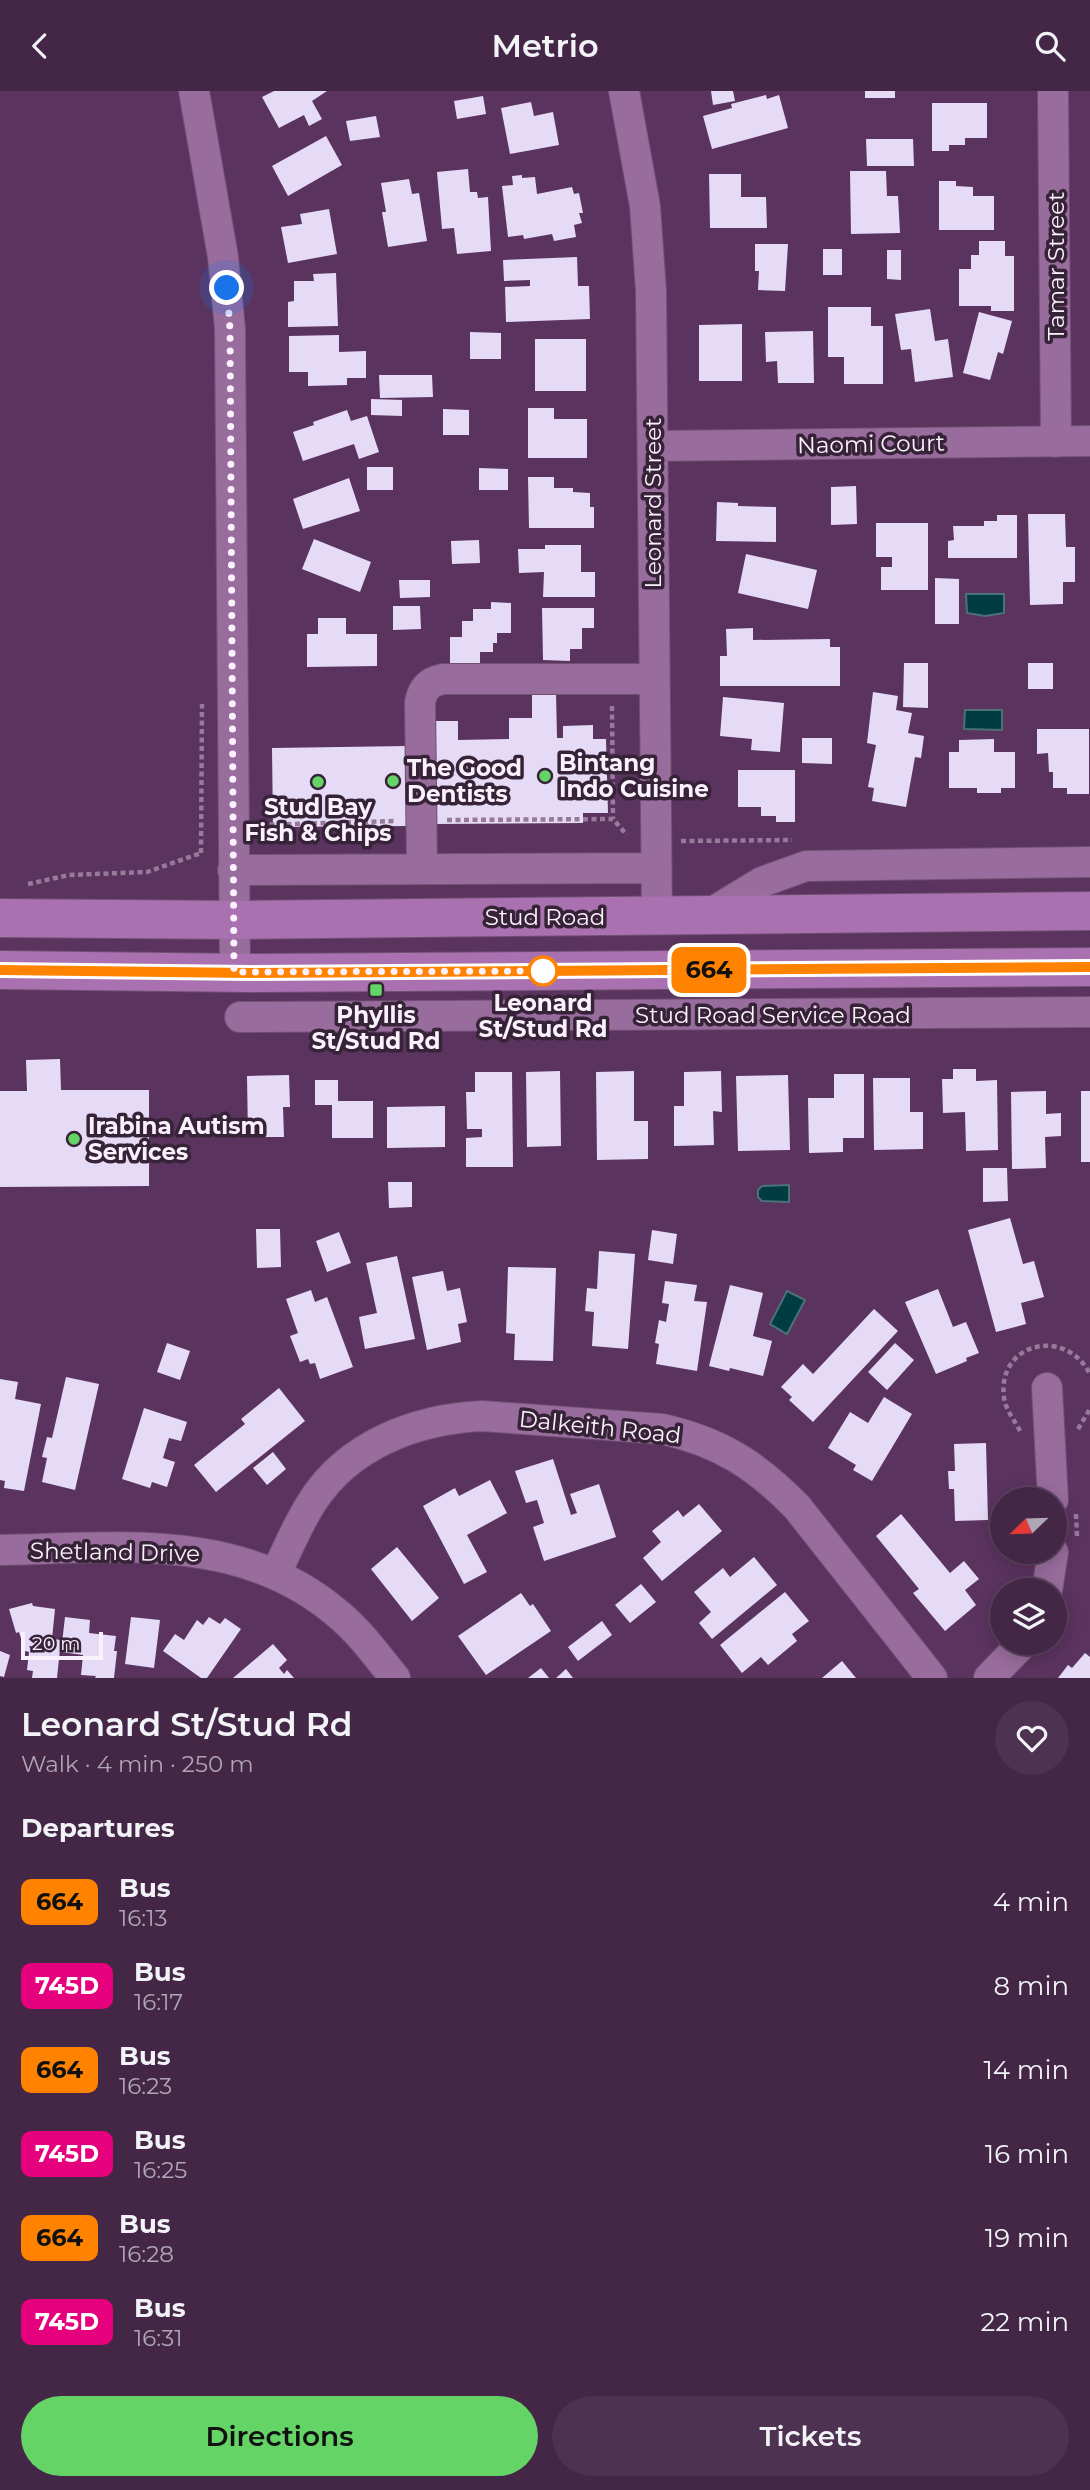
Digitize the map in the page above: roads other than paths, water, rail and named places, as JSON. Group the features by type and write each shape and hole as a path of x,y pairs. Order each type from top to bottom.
{"main road":[{"name":"Stud Road","path":"13,908 234,920 1090,911"},
{"path":"13,908 11,970 242,973 1090,967"}],"street":[{"path":"194,91 221,245 230,329 234,920 242,973 287,1017"},
{"name":"Leonard Street","path":"624,91 645,206 648,238 653,446 657,916"},
{"name":"Tamar Street","path":"1053,91 1056,442"},
{"name":"Naomi Court","path":"653,446 1090,441"},
{"path":"422,869 420,702 426,687 432,681 654,679"},
{"path":"706,916 762,882 806,866 1090,862"},
{"path":"233,870 656,867"},
{"name":"Stud Road Service Road","path":"240,1017 1090,1012"},
{"path":"1047,1388 1061,1487"},
{"name":"Dalkeith Road","path":"276,1573 313,1499 331,1478 369,1448 410,1427 444,1419 482,1416 663,1429 712,1443 756,1469 777,1486 797,1507 932,1678"},
{"name":"Shetland Drive","path":"0,1551 132,1548 180,1551 237,1560 276,1573 339,1614 395,1678"},
{"path":"989,1678 1011,1655"}],"place":[{"name":"Bintang Indo Cuisine","path":"545,776"},
{"name":"The Good Dentists","path":"393,781"},
{"name":"Stud Bay Fish & Chips","path":"318,782"},
{"name":"Leonard St/Stud Rd","path":"543,971"},
{"name":"Phyllis St/Stud Rd","path":"376,990"},
{"name":"Irabina Autism Services","path":"74,1139"}]}
